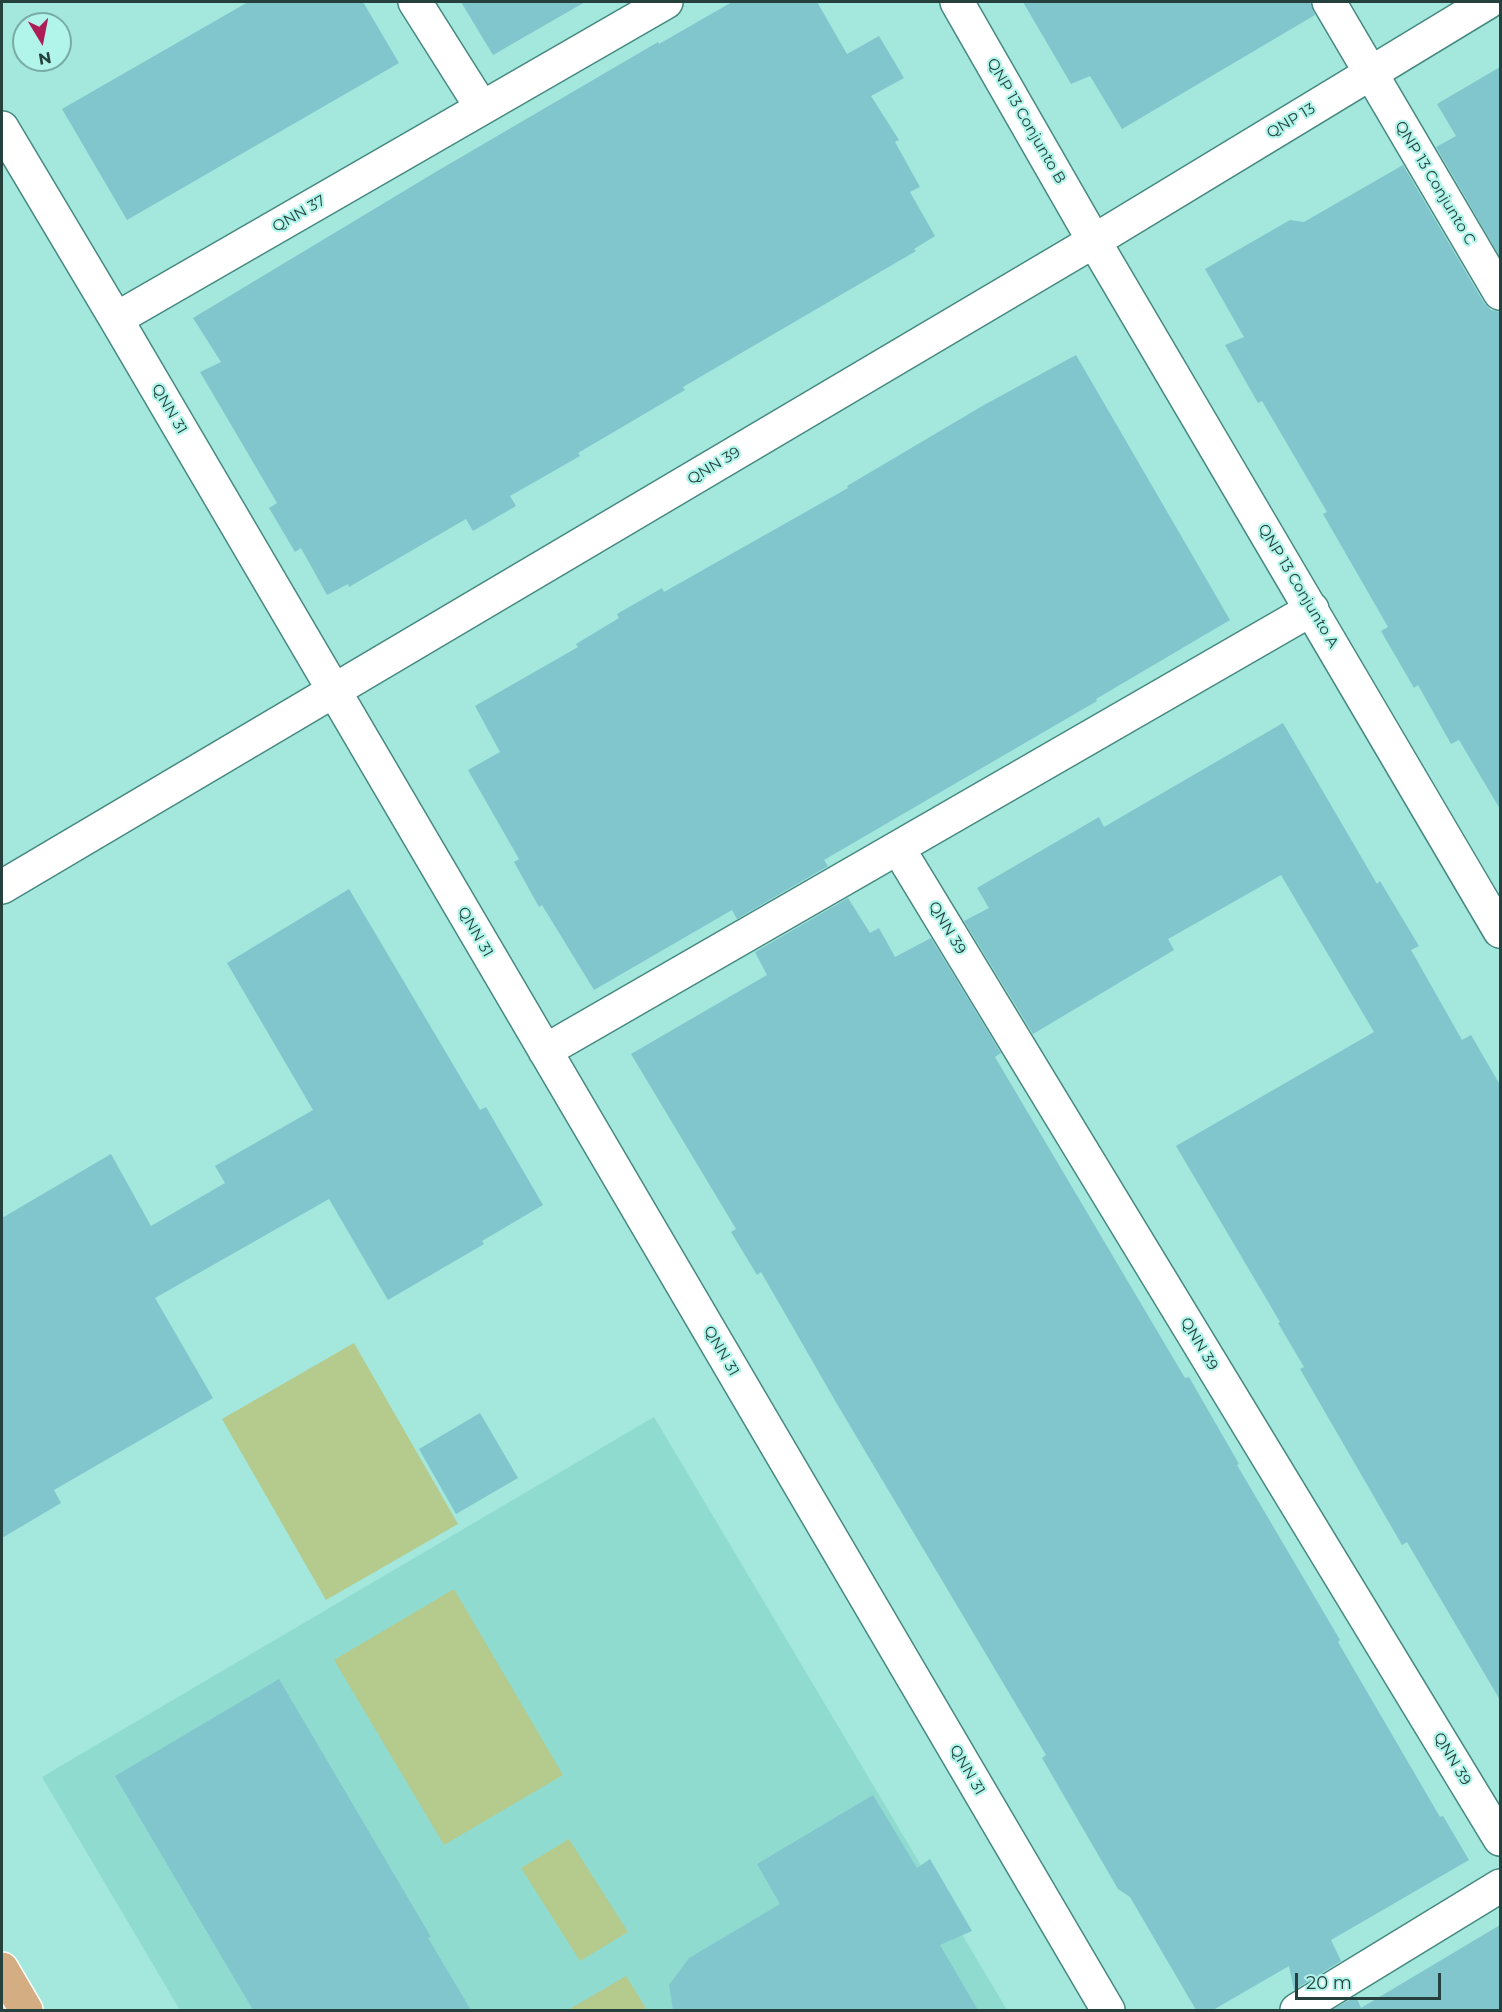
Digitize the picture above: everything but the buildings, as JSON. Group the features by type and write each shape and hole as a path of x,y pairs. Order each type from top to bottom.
{"main road":[{"path":"2,1969 26,2010"}],"street":[{"path":"415,2 482,108"},
{"name":"QNN 37","path":"116,319 666,2"},
{"name":"QNP 13 Conjunto B","path":"957,2 1094,241"},
{"name":"QNP 13 Conjunto C","path":"1329,2 1500,293"},
{"name":"QNP 13","path":"1094,241 1488,2"},
{"name":"QNN 31","path":"2,128 1108,2010"},
{"name":"QNP 13 Conjunto A","path":"1094,241 1500,931"},
{"name":"QNN 39","path":"334,691 1094,241"},
{"path":"545,1051 1312,609"},
{"path":"2,887 334,691"},
{"name":"QNN 39","path":"898,848 1500,1839"},
{"path":"1297,2010 1500,1886"}],"shaded area":[{"path":"354,1343 458,1524 326,1600 222,1419"},
{"path":"654,1417 1007,2010 180,2010 42,1777"},
{"path":"454,1589 563,1775 444,1845 334,1660"},
{"path":"569,1839 628,1932 580,1961 521,1868"},
{"path":"626,1976 647,2010 568,2010"}]}
